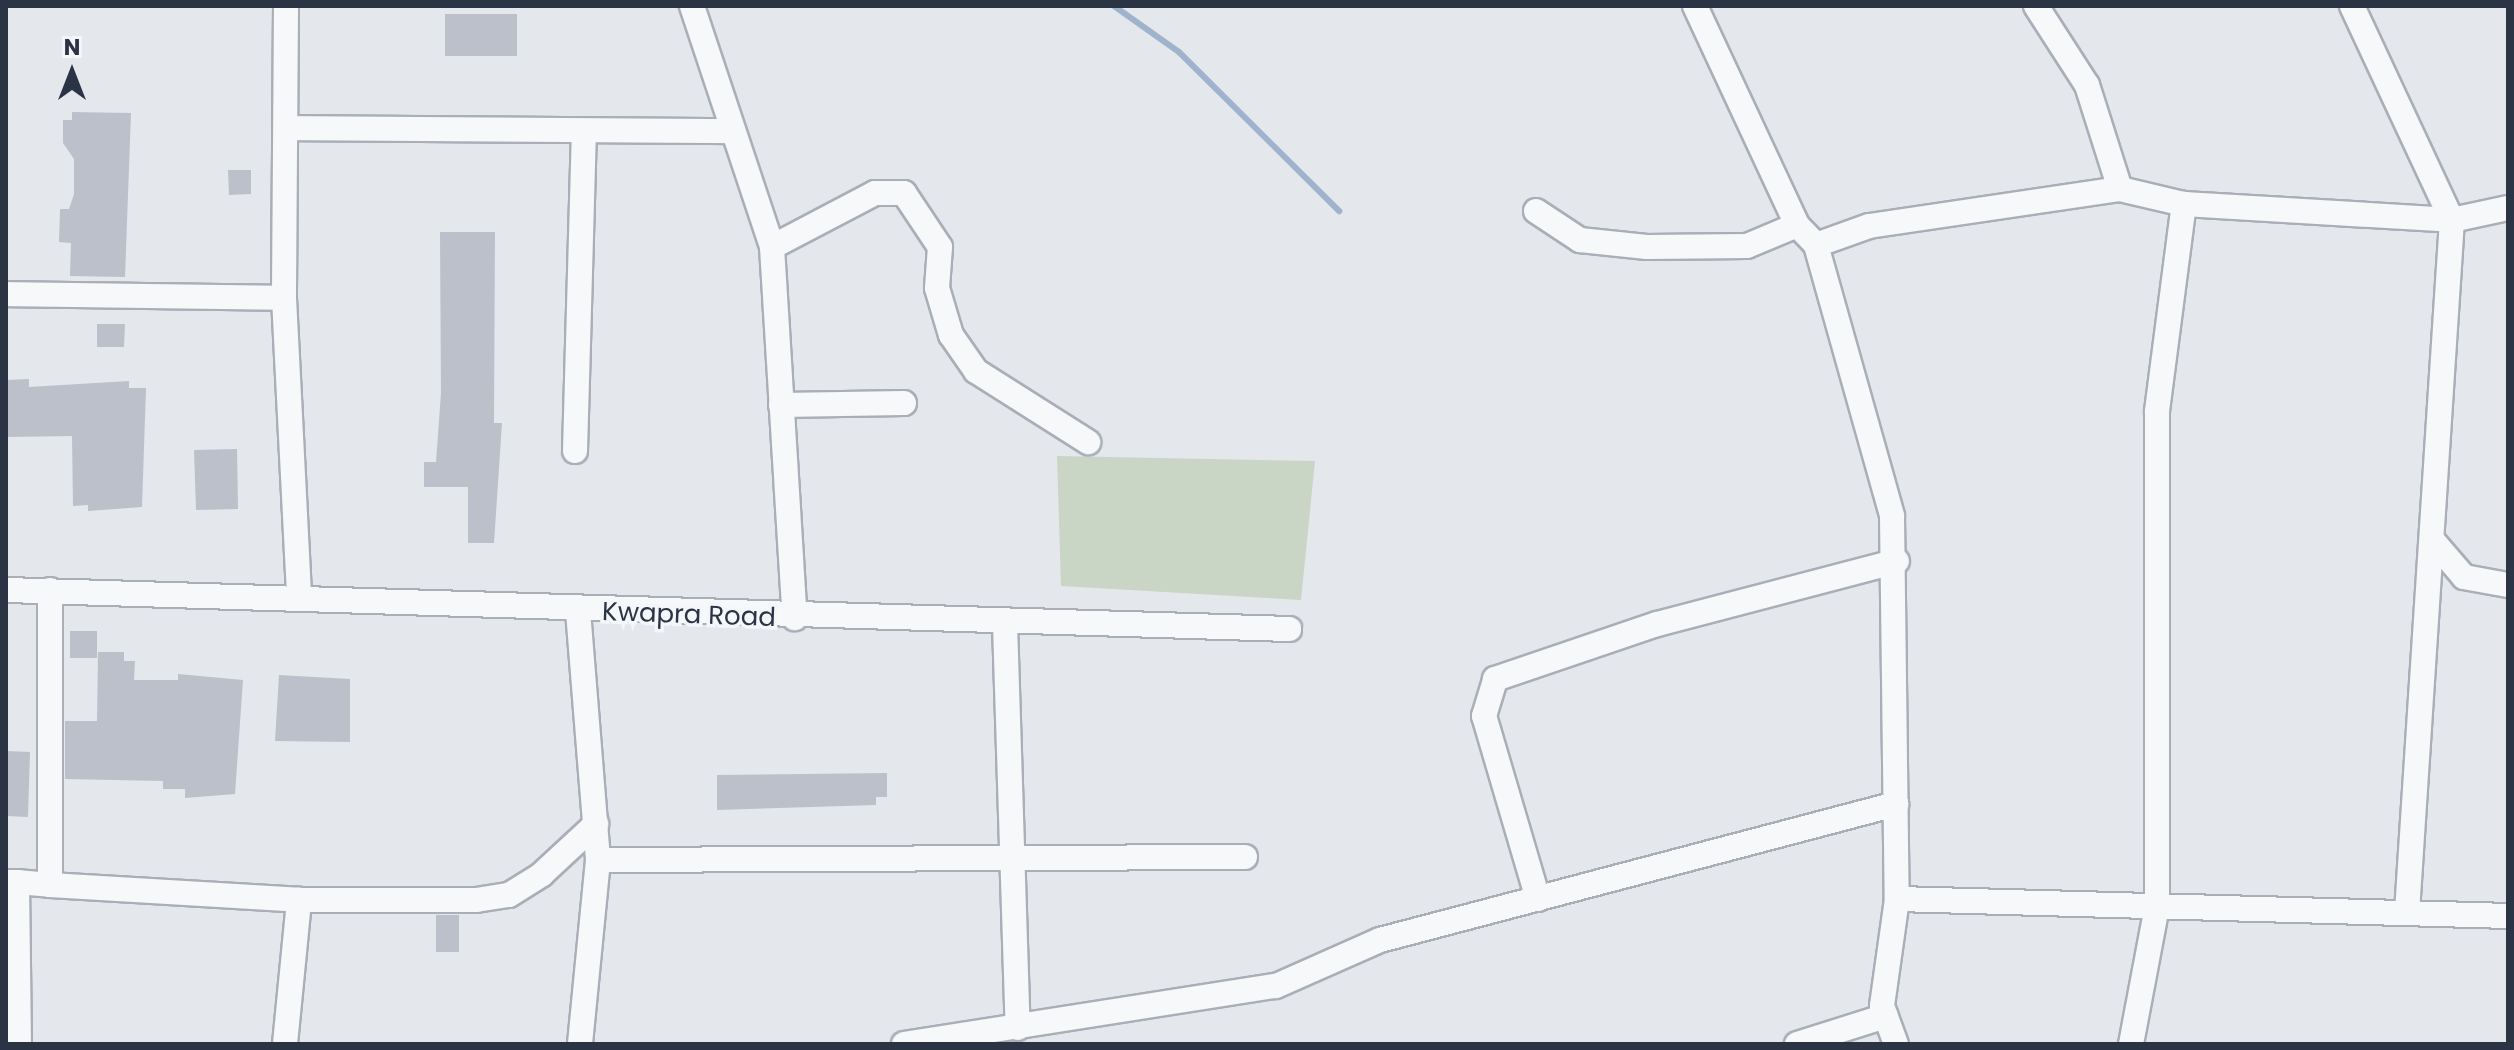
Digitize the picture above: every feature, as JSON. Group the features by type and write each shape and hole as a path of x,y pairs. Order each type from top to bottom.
{"street":[{"path":"286,6 284,298 299,595"},
{"name":"Kwapra Road","path":"6,590 299,595 578,611 795,618 772,247 692,6"},
{"path":"1695,6 1797,225 1816,245 1892,516 1897,561 1897,899 1886,1016 1896,1044"},
{"path":"2036,6 2087,85 2120,189"},
{"path":"2352,6 2452,220 2434,542 2407,913"},
{"path":"287,128 584,135 733,131"},
{"path":"575,451 584,135"},
{"path":"1816,245 1869,226 2120,189 2184,204 2452,220 2508,208"},
{"path":"772,247 875,193 904,193 940,247 937,288 951,335 976,371 1088,442"},
{"path":"2131,1044 2157,907 2157,411 2184,204"},
{"path":"1536,211 1580,240 1647,247 1747,246 1797,225"},
{"path":"6,294 284,298"},
{"path":"781,405 904,403"},
{"path":"2434,542 2464,577 2508,585"},
{"path":"1538,899 1484,716 1495,679 1657,624 1897,561"},
{"path":"50,590 50,885"},
{"path":"578,611 598,860 580,1044"},
{"path":"795,618 1289,629"},
{"path":"1005,624 1018,1028"},
{"path":"904,1044 1276,986 1380,940 1896,804"},
{"path":"19,1044 12,882 299,900 509,895 596,824"},
{"path":"598,860 1013,863 1245,857"},
{"path":"1897,899 2508,916"},
{"path":"285,1044 299,900"},
{"path":"1797,1044 1886,1016"}],"green space":[{"path":"1057,456 1315,461 1301,600 1061,586"}],"building":[{"path":"445,14 517,14 517,56 445,56"},
{"path":"72,112 131,113 125,277 70,276 71,243 59,242 60,209 69,209 74,194 74,159 63,143 63,120 72,120"},
{"path":"228,170 251,170 251,194 229,195"},
{"path":"440,232 495,232 494,423 502,423 494,543 468,543 468,487 424,487 424,462 436,462 441,393"},
{"path":"97,324 125,324 124,347 97,347"},
{"path":"29,379 29,387 129,381 129,388 146,388 142,507 88,511 88,505 73,506 72,436 6,437 6,380"},
{"path":"237,449 238,509 196,510 194,450"},
{"path":"70,631 97,631 97,658 70,658"},
{"path":"98,652 124,652 124,661 135,661 134,680 178,680 178,674 243,680 235,794 185,798 185,789 163,789 163,781 65,779 65,721 97,721"},
{"path":"279,675 350,679 350,742 275,741"},
{"path":"6,751 30,752 28,817 6,816"},
{"path":"887,773 887,797 876,797 876,805 717,810 717,775"},
{"path":"436,915 459,915 459,952 436,952"}],"waterway":[{"path":"1114,6 1179,52 1339,211"}]}
